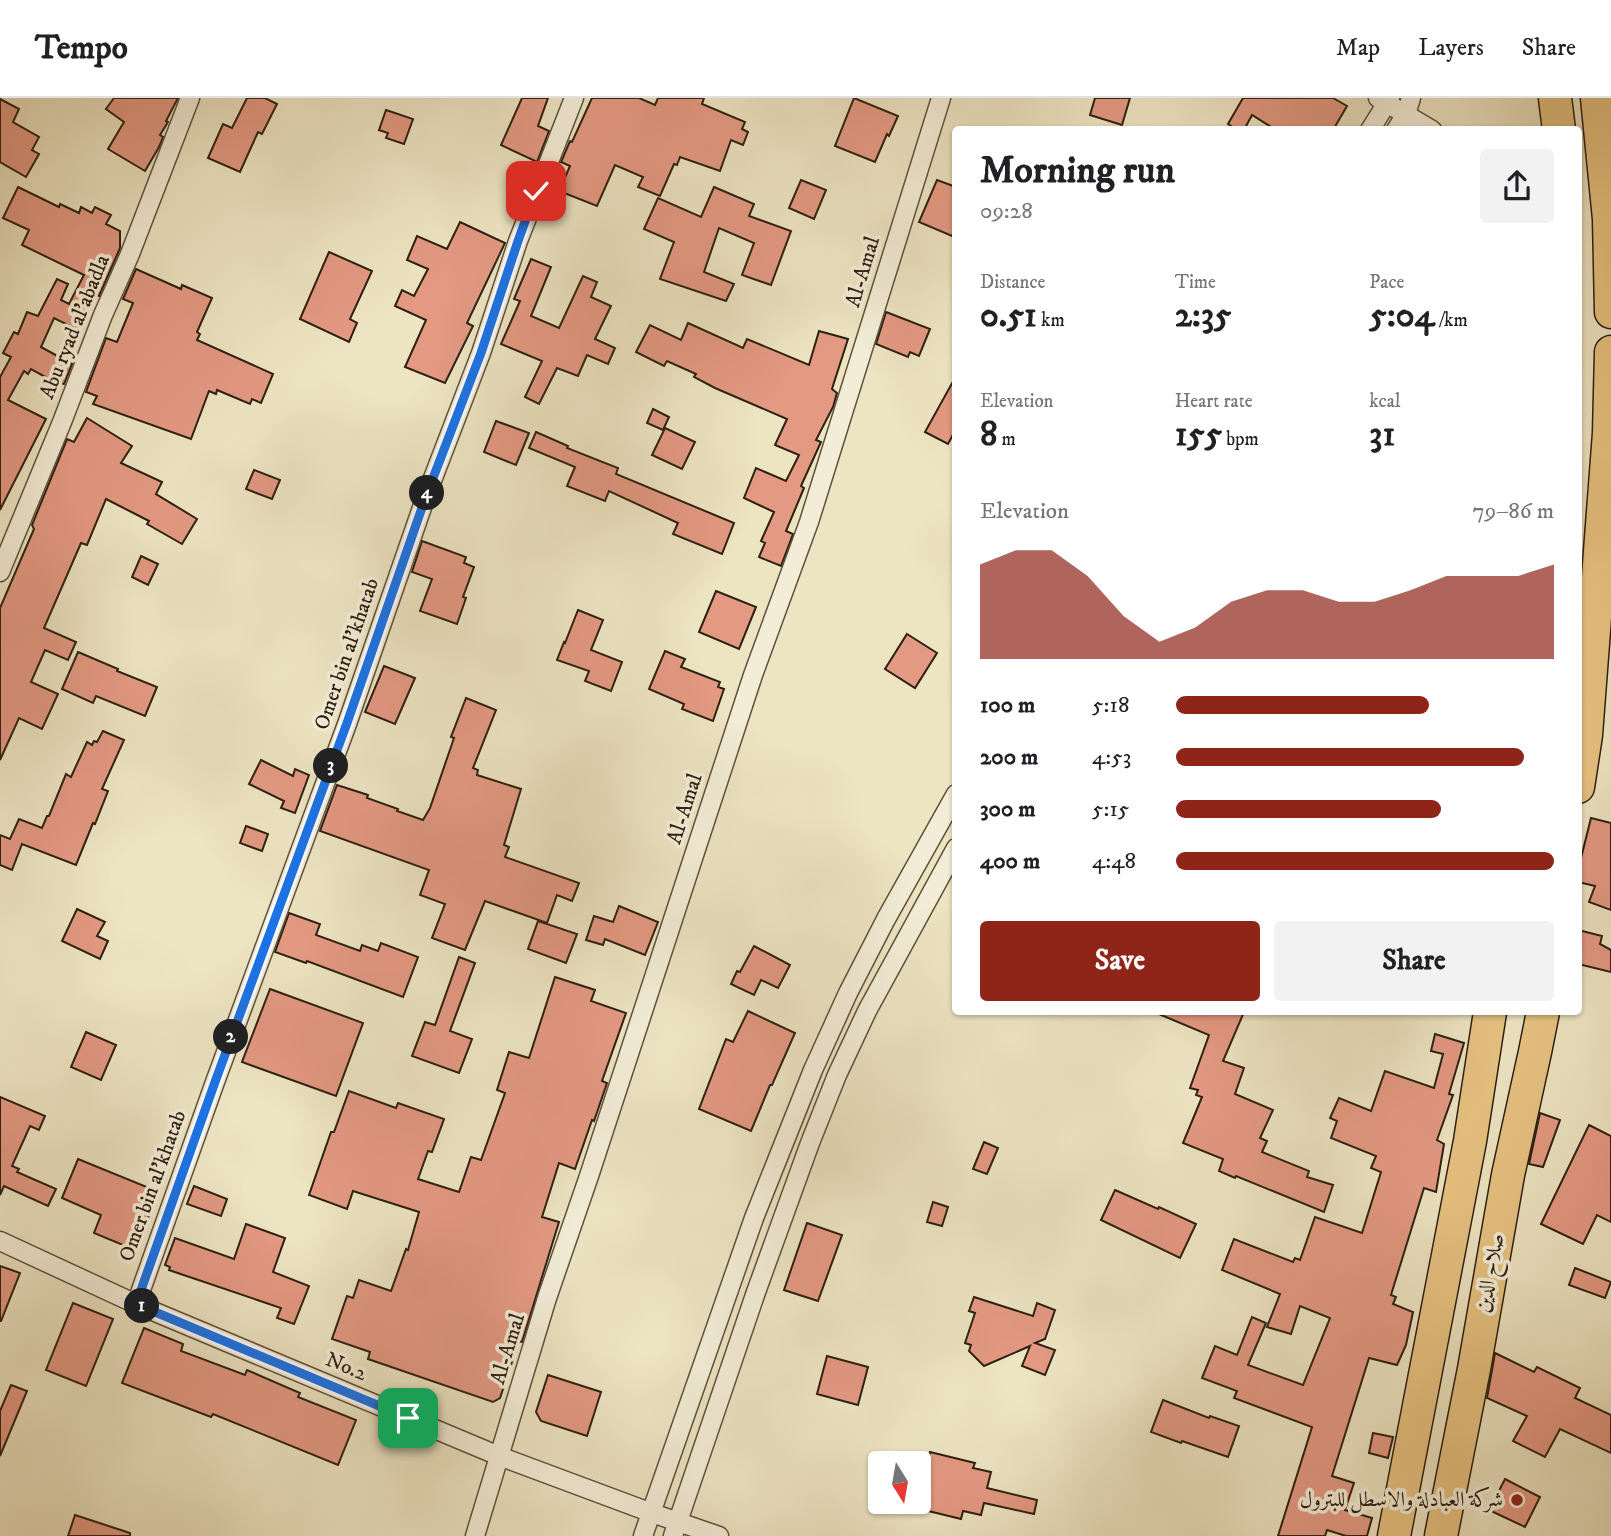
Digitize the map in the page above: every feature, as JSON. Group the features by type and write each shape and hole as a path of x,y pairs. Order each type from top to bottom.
{"highway":[{"path":"1555,98 1558,126"},
{"path":"1597,98 1609,219 1611,312"},
{"path":"1582,762 1608,433 1611,352"},
{"name":"صلاح الدين","path":"1394,1536 1470,1141 1490,1015"},
{"name":"صلاح الدين","path":"1441,1536 1508,1175 1542,1015"}],"street":[{"name":"Abu ryad al'abadla","path":"0,572 130,254 190,98"},
{"name":"Omer bin al'khatab","path":"136,1304 347,723 425,499 481,353 518,241 573,98"},
{"name":"Al-Amal","path":"475,1536 547,1298 749,687 809,522 941,98"},
{"path":"1372,126 1385,100 1408,106 1428,126"},
{"path":"1398,126 1408,106"},
{"path":"0,524 16,533"},
{"path":"643,1536 754,1217 813,1070 886,919 952,801"},
{"path":"675,1529 756,1292 837,1075 867,1012 952,855"},
{"name":"No.2","path":"0,1241 136,1304 499,1456 652,1513 675,1529 719,1536"}],"building":[{"path":"114,98 178,98 160,135 163,137 159,147 145,171 108,149 124,122 106,109"},
{"path":"247,98 265,98 277,104 262,134 258,132 240,172 208,158 223,124 232,128"},
{"path":"522,98 548,98 538,126 549,131 537,162 501,145"},
{"path":"592,98 639,98 655,105 658,98 704,98 702,104 745,122 742,129 748,132 743,145 731,140 720,171 680,157 677,165 674,164 660,196 638,187 643,177 615,165 597,206 559,191 570,166 561,162"},
{"path":"854,98 898,116 875,162 835,146"},
{"path":"1095,98 1130,98 1122,125 1090,115"},
{"path":"1243,98 1333,98 1347,106 1335,126 1270,126 1252,115 1246,126 1228,124"},
{"path":"0,99 19,109 13,122 39,137 32,150 39,154 26,177 0,162"},
{"path":"386,110 413,119 404,144 386,138 388,133 379,130"},
{"path":"801,180 826,190 814,219 789,208"},
{"path":"937,180 952,186 952,236 919,222"},
{"path":"18,187 59,207 60,204 79,213 81,207 92,213 95,207 111,215 106,224 120,231 120,248 99,296 96,295 78,330 54,318 41,347 72,364 64,384 60,385 31,369 28,374 24,371 8,400 46,419 0,510 0,377 11,357 3,353 14,332 18,334 27,312 38,316 57,279 68,284 61,300 69,304 84,275 22,245 29,230 3,218"},
{"path":"714,187 754,204 749,216 791,231 771,285 742,275 754,243 719,228 704,272 734,284 726,301 660,279 674,242 644,229 658,198 701,217"},
{"path":"460,222 505,243 467,323 473,326 445,383 405,367 426,320 395,306 402,290 414,296 428,269 407,260 417,236 447,249"},
{"path":"329,252 372,271 350,319 357,323 349,342 300,319"},
{"path":"531,259 551,267 531,316 559,328 583,276 597,282 591,297 611,306 595,339 615,348 608,364 587,355 578,376 557,368 539,404 525,397 542,361 501,344 520,301 514,299"},
{"path":"136,269 181,289 182,285 212,298 197,332 200,334 197,340 273,374 261,403 252,399 250,404 217,390 216,394 209,391 191,439 93,404 97,396 86,392 106,338 117,342 133,303 123,299"},
{"path":"886,312 930,329 919,356 910,352 908,357 876,344"},
{"path":"688,323 743,348 747,339 809,365 819,331 848,339 832,389 837,393 833,407 816,440 821,442 801,486 804,488 786,531 793,534 781,566 759,557 765,543 761,541 774,512 744,498 756,468 786,481 799,455 775,445 787,419 715,388 694,377 696,374 667,361 664,366 636,352 650,325 681,340"},
{"path":"952,383 952,436 948,444 925,432"},
{"path":"653,409 669,417 663,430 647,423"},
{"path":"87,418 132,446 121,463 162,482 156,494 197,519 182,544 147,524 149,521 106,499 87,545 81,543 44,628 76,642 68,660 45,650 31,682 58,694 42,729 19,718 0,760 0,608 34,529 32,525 67,439 74,442"},
{"path":"496,421 529,433 516,465 484,452"},
{"path":"665,428 695,442 682,469 652,455"},
{"path":"536,432 568,446 567,448 618,468 616,474 734,523 722,554 673,534 678,523 609,491 605,501 567,486 575,467 529,448"},
{"path":"254,470 280,480 272,499 246,489"},
{"path":"422,541 466,557 464,563 474,567 457,624 420,611 432,579 412,572"},
{"path":"141,556 158,564 148,585 132,577"},
{"path":"716,591 756,607 739,649 699,632"},
{"path":"578,610 603,620 591,650 622,662 611,691 585,681 589,671 557,660"},
{"path":"907,634 937,653 915,688 885,669"},
{"path":"665,651 685,659 681,667 720,682 718,687 724,689 713,721 682,709 684,704 649,689"},
{"path":"78,652 157,687 145,716 96,696 93,703 62,689"},
{"path":"384,666 415,678 395,724 365,712"},
{"path":"466,698 496,710 473,768 478,770 477,775 521,789 504,845 509,847 505,857 579,883 572,901 557,895 547,923 485,901 465,950 432,938 445,904 420,895 429,870 320,831 337,785 368,795 367,798 423,820 430,808 454,738 451,737"},
{"path":"103,731 124,740 102,789 108,791 76,865 22,844 12,870 0,865 0,835 10,839 19,819 42,828 66,774 71,777 87,742 92,745 94,741 97,742"},
{"path":"261,760 293,776 295,769 309,775 295,813 281,808 284,801 249,784"},
{"path":"1591,818 1611,823 1611,910 1589,902 1595,886 1582,883 1582,854"},
{"path":"246,826 268,834 262,851 240,843"},
{"path":"619,906 658,922 645,955 605,939 603,945 586,940 594,916 613,922"},
{"path":"77,909 105,922 97,936 108,941 100,959 62,941"},
{"path":"289,913 320,924 316,935 360,951 362,945 378,951 381,943 418,957 403,997 307,961 306,963 275,952"},
{"path":"538,921 577,934 566,963 528,949"},
{"path":"1582,931 1602,936 1600,944 1611,950 1611,972 1582,965"},
{"path":"754,946 790,965 778,988 761,980 754,995 731,984"},
{"path":"459,957 475,963 450,1031 472,1039 459,1073 412,1056 425,1022 435,1025"},
{"path":"555,977 595,990 591,1001 626,1013 602,1081 607,1083 575,1169 559,1163 542,1217 559,1222 522,1342 519,1341 500,1398 493,1402 368,1359 370,1352 332,1339 347,1296 353,1298 359,1280 391,1291 406,1249 408,1250 419,1212 353,1191 347,1209 309,1195 349,1091 396,1108 398,1103 444,1119 432,1152 428,1151 418,1179 459,1192 471,1157 481,1160 505,1093 497,1090 509,1052 529,1058"},
{"path":"270,989 363,1023 336,1096 242,1062"},
{"path":"748,1011 795,1033 751,1131 699,1109 726,1039 733,1042"},
{"path":"1161,1015 1243,1015 1223,1061 1244,1068 1235,1094 1273,1110 1260,1138 1267,1141 1262,1152 1309,1171 1307,1177 1333,1185 1324,1212 1219,1171 1223,1159 1183,1143 1202,1097 1196,1095 1198,1090 1190,1088 1209,1035"},
{"path":"86,1032 116,1045 101,1080 71,1067"},
{"path":"1435,1034 1464,1043 1449,1094 1453,1095 1437,1140 1444,1144 1436,1192 1424,1188 1391,1295 1396,1297 1393,1304 1413,1312 1406,1345 1397,1365 1369,1358 1332,1476 1354,1483 1345,1510 1372,1518 1367,1536 1346,1536 1327,1530 1325,1536 1278,1536 1312,1427 1234,1398 1237,1391 1202,1378 1215,1346 1237,1355 1252,1317 1266,1323 1248,1365 1303,1385 1330,1318 1300,1306 1291,1334 1267,1327 1280,1294 1222,1270 1234,1239 1293,1262 1295,1258 1300,1260 1315,1217 1362,1233 1381,1172 1371,1168 1376,1156 1331,1138 1337,1121 1330,1118 1339,1098 1371,1111 1385,1071 1434,1088 1443,1054 1431,1051"},
{"path":"0,1097 45,1116 39,1130 30,1126 12,1166 19,1169 17,1172 56,1189 48,1206 4,1186 0,1195"},
{"path":"1540,1113 1560,1120 1543,1167 1529,1164"},
{"path":"1589,1125 1611,1136 1611,1222 1597,1215 1583,1244 1541,1224"},
{"path":"984,1142 998,1148 987,1174 973,1169"},
{"path":"78,1159 159,1192 136,1246 130,1248 94,1233 101,1215 62,1198"},
{"path":"194,1186 227,1199 221,1216 187,1204"},
{"path":"1115,1190 1196,1224 1180,1258 1101,1220"},
{"path":"933,1202 948,1207 942,1226 927,1222"},
{"path":"807,1223 842,1235 818,1301 784,1290"},
{"path":"246,1224 285,1238 273,1272 309,1286 294,1324 277,1318 281,1308 169,1270 170,1267 165,1265 175,1238 234,1259"},
{"path":"0,1266 20,1273 1,1321 0,1321"},
{"path":"1575,1268 1611,1282 1605,1298 1569,1285"},
{"path":"974,1297 1033,1316 1037,1303 1055,1310 1045,1339 1035,1343 1055,1350 1045,1375 1022,1366 1030,1346 984,1366 969,1351 971,1345 965,1343 975,1313 969,1311"},
{"path":"73,1303 113,1319 86,1386 46,1370"},
{"path":"144,1328 183,1344 181,1351 245,1375 247,1370 300,1393 298,1397 356,1420 338,1465 213,1414 211,1417 122,1383"},
{"path":"1495,1353 1534,1372 1537,1367 1580,1388 1575,1398 1611,1415 1611,1453 1560,1429 1545,1457 1513,1441 1527,1416 1487,1398"},
{"path":"827,1356 868,1367 858,1405 817,1394"},
{"path":"548,1375 601,1392 587,1436 541,1421 536,1412"},
{"path":"11,1385 27,1391 0,1456 0,1411"},
{"path":"1163,1400 1209,1418 1210,1416 1239,1426 1228,1457 1151,1432"},
{"path":"1373,1433 1393,1437 1388,1458 1369,1453"},
{"path":"931,1452 975,1463 973,1468 991,1472 987,1488 1037,1500 1034,1514 984,1503 981,1515 963,1511 961,1519 931,1512"},
{"path":"1505,1479 1540,1497 1525,1527 1489,1510"},
{"path":"75,1515 130,1533 130,1536 68,1536"}],"place":[{"name":"شركة العبادلة والاسطل للبترول","path":"1517,1500"}],"route":[{"path":"408,1418 136,1304 347,723 425,499 481,353 536,191"}]}
